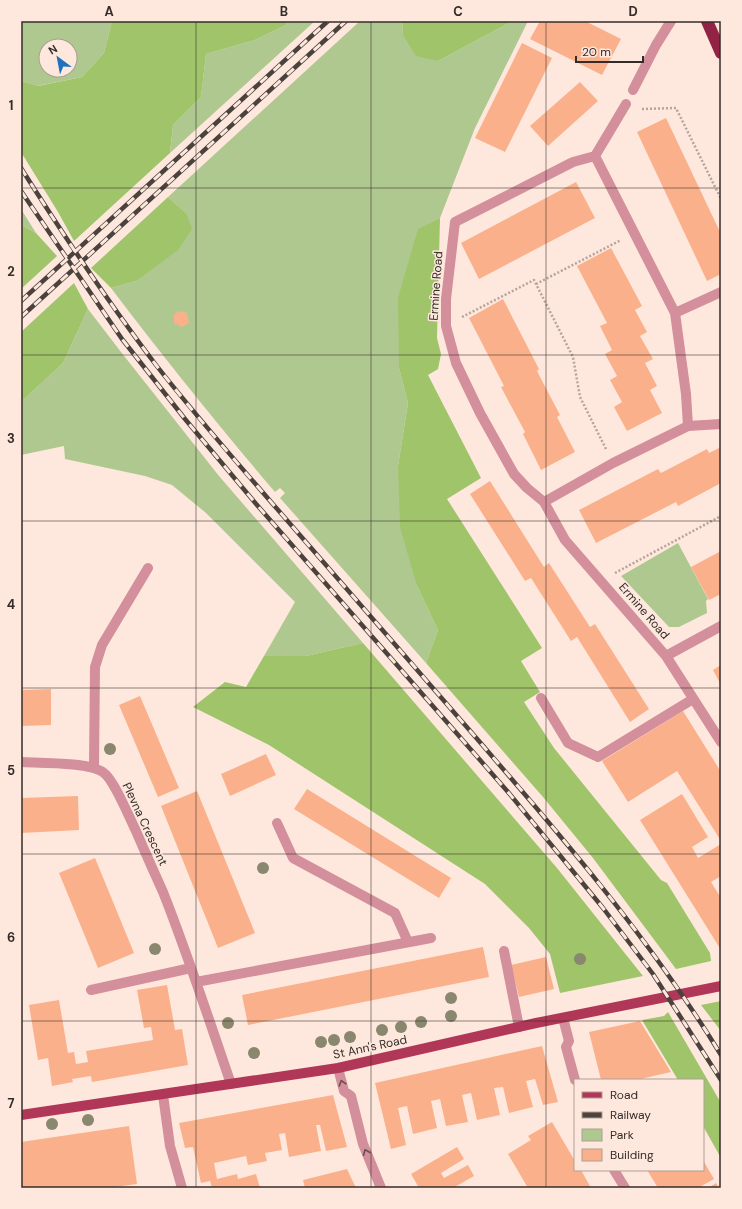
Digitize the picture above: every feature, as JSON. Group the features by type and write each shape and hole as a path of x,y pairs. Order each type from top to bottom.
{"highway":[{"path":"707,21 721,53"}],"main road":[{"name":"St Ann's Road","path":"21,1115 338,1068 519,1027 721,986"}],"street":[{"path":"633,90 656,45 671,21"},
{"path":"625,107 595,156 675,313 686,394 688,426"},
{"name":"Ermine Road","path":"595,156 573,162 455,222 446,299 446,326 456,363 480,413 514,474 522,484 544,502 566,540 666,656 721,742"},
{"path":"675,313 721,292"},
{"path":"544,502 613,464 688,426 721,424"},
{"path":"94,767 95,667 102,645 148,568"},
{"path":"666,656 721,626"},
{"path":"541,698 568,743 598,757 693,699"},
{"name":"Plevna Crescent","path":"21,762 72,764 94,767 104,772 109,778 128,814 163,892 196,982 230,1084"},
{"path":"277,823 293,858 395,913 408,942"},
{"path":"196,982 431,938"},
{"path":"504,952 519,1027"},
{"path":"91,990 191,968"},
{"path":"563,1018 568,1041 566,1047 576,1079"},
{"path":"338,1068 344,1091 351,1096 363,1144 381,1188"},
{"path":"163,1095 170,1146 182,1188"},
{"path":"615,1171 625,1188"}],"path":[{"path":"625,107 676,108 721,199"},
{"path":"536,284 633,233"},
{"path":"446,326 534,280 573,357 580,396 613,464"},
{"path":"601,581 721,516"}],"green space":[{"path":"21,21 112,21 104,53 82,77 78,78 78,38 38,38 38,78 77,78 37,86 21,81"},
{"path":"112,21 287,21 286,25 255,40 206,54 201,97 173,125 170,153 74,241 21,152 21,81 38,86 82,77 104,53"},
{"path":"287,21 315,21 170,153 173,125 201,97 206,54 255,40 286,25"},
{"path":"360,21 402,21 403,35 438,61 513,21 528,21 475,128 440,218 418,230 399,368 408,403 398,466 417,586 438,630 426,663 280,498 285,493 280,488 275,492 171,366 111,288 136,281 186,213 168,197"},
{"path":"402,21 513,21 438,61 416,56 403,35"},
{"path":"168,197 186,213 192,229 178,250 136,281 111,288 91,268"},
{"path":"21,209 36,233 21,225"},
{"path":"440,218 437,338 441,354 438,369 428,375 481,478 447,499 542,648 521,661 540,692 524,702 554,748 661,880 667,883 710,953 711,961 676,969 593,858 543,797 426,663 438,630 417,586 400,527 398,466 408,403 399,368 398,298 418,229"},
{"path":"21,225 36,233 57,256 21,289"},
{"path":"74,283 88,309 63,363 21,402 21,332"},
{"path":"88,309 219,476 363,643 306,656 264,656 295,602 206,513 172,485 145,476 65,459 64,446 21,455 21,402 63,363"},
{"path":"678,543 708,599 706,601 707,613 679,627 669,627 621,576"},
{"path":"363,643 557,868 643,976 560,993 550,954 529,928 485,884 269,745 193,707 225,682 246,687 264,656 306,656"},
{"path":"721,1001 721,1031 701,1005"},
{"path":"668,1012 721,1103 721,1158 704,1128 704,1079 677,1079 642,1020 664,1016"}],"building":[{"path":"540,21 585,21 621,39 602,75 530,39"},
{"path":"522,43 552,58 505,152 475,138"},
{"path":"580,82 598,101 548,146 530,126"},
{"path":"666,118 721,234 721,274 707,281 637,132"},
{"path":"576,182 595,218 479,279 461,243"},
{"path":"611,248 642,306 635,310 647,332 640,336 653,359 645,363 657,386 650,390 662,413 627,431 614,407 622,402 610,380 617,376 605,354 612,350 600,326 607,323 577,266"},
{"path":"503,299 539,369 537,371 560,415 557,417 575,452 541,470 523,434 525,432 501,387 504,386 469,318"},
{"path":"181,311 187,313 189,323 182,327 174,323 174,314"},
{"path":"721,447 721,483 678,506 676,502 596,543 579,510 658,469 661,473 707,449 709,453"},
{"path":"490,481 544,567 549,563 590,627 595,624 649,709 630,722 577,637 571,641 531,578 525,581 470,494"},
{"path":"721,551 721,594 709,600 691,567"},
{"path":"721,665 721,685 713,670"},
{"path":"51,689 51,725 21,726 21,690"},
{"path":"140,696 179,788 158,797 119,705"},
{"path":"683,711 721,772 721,841 677,771 628,802 602,761"},
{"path":"266,754 276,775 230,796 221,774"},
{"path":"307,789 451,878 439,898 294,809"},
{"path":"197,791 255,933 218,948 161,806"},
{"path":"682,794 708,837 692,847 698,858 721,844 721,876 711,882 721,898 721,950 640,820"},
{"path":"78,796 79,830 21,833 21,798"},
{"path":"95,858 134,953 98,968 59,873"},
{"path":"483,947 489,977 248,1025 242,995"},
{"path":"546,957 554,989 519,997 511,965"},
{"path":"167,985 175,1030 182,1029 188,1065 92,1082 91,1076 72,1079 73,1082 52,1086 48,1058 38,1060 29,1005 59,1000 68,1053 74,1052 76,1064 88,1062 86,1051 153,1040 151,1027 144,1028 137,990"},
{"path":"640,1021 671,1072 640,1079 601,1079 589,1032"},
{"path":"542,1046 558,1102 543,1105 535,1079 526,1081 533,1107 509,1113 503,1087 494,1088 500,1115 477,1120 471,1093 462,1095 468,1122 446,1126 440,1099 431,1101 437,1128 413,1134 407,1106 398,1108 406,1145 391,1149 375,1083"},
{"path":"333,1095 347,1147 326,1151 320,1125 316,1125 321,1151 289,1157 285,1133 279,1134 282,1150 265,1153 267,1161 248,1165 246,1156 214,1163 217,1179 237,1174 238,1179 256,1174 260,1188 212,1188 210,1181 201,1183 193,1147 185,1148 179,1123"},
{"path":"552,1122 574,1159 574,1171 582,1171 591,1188 528,1188 508,1154 531,1140 528,1136"},
{"path":"129,1126 137,1184 108,1188 21,1188 21,1142"},
{"path":"457,1147 464,1159 441,1173 444,1178 468,1165 474,1176 453,1188 419,1188 411,1174"},
{"path":"704,1162 714,1179 698,1188 658,1188 648,1171 704,1171"},
{"path":"347,1169 356,1188 305,1188 303,1180"},
{"path":"716,1183 719,1188 708,1188"}],"railway":[{"path":"21,301 328,21"},
{"path":"21,317 346,21"},
{"path":"21,168 53,219 156,365 223,446 555,830 659,962 721,1055"},
{"path":"21,191 122,339 185,419 257,505 508,792 603,908 653,974 721,1080"}]}
